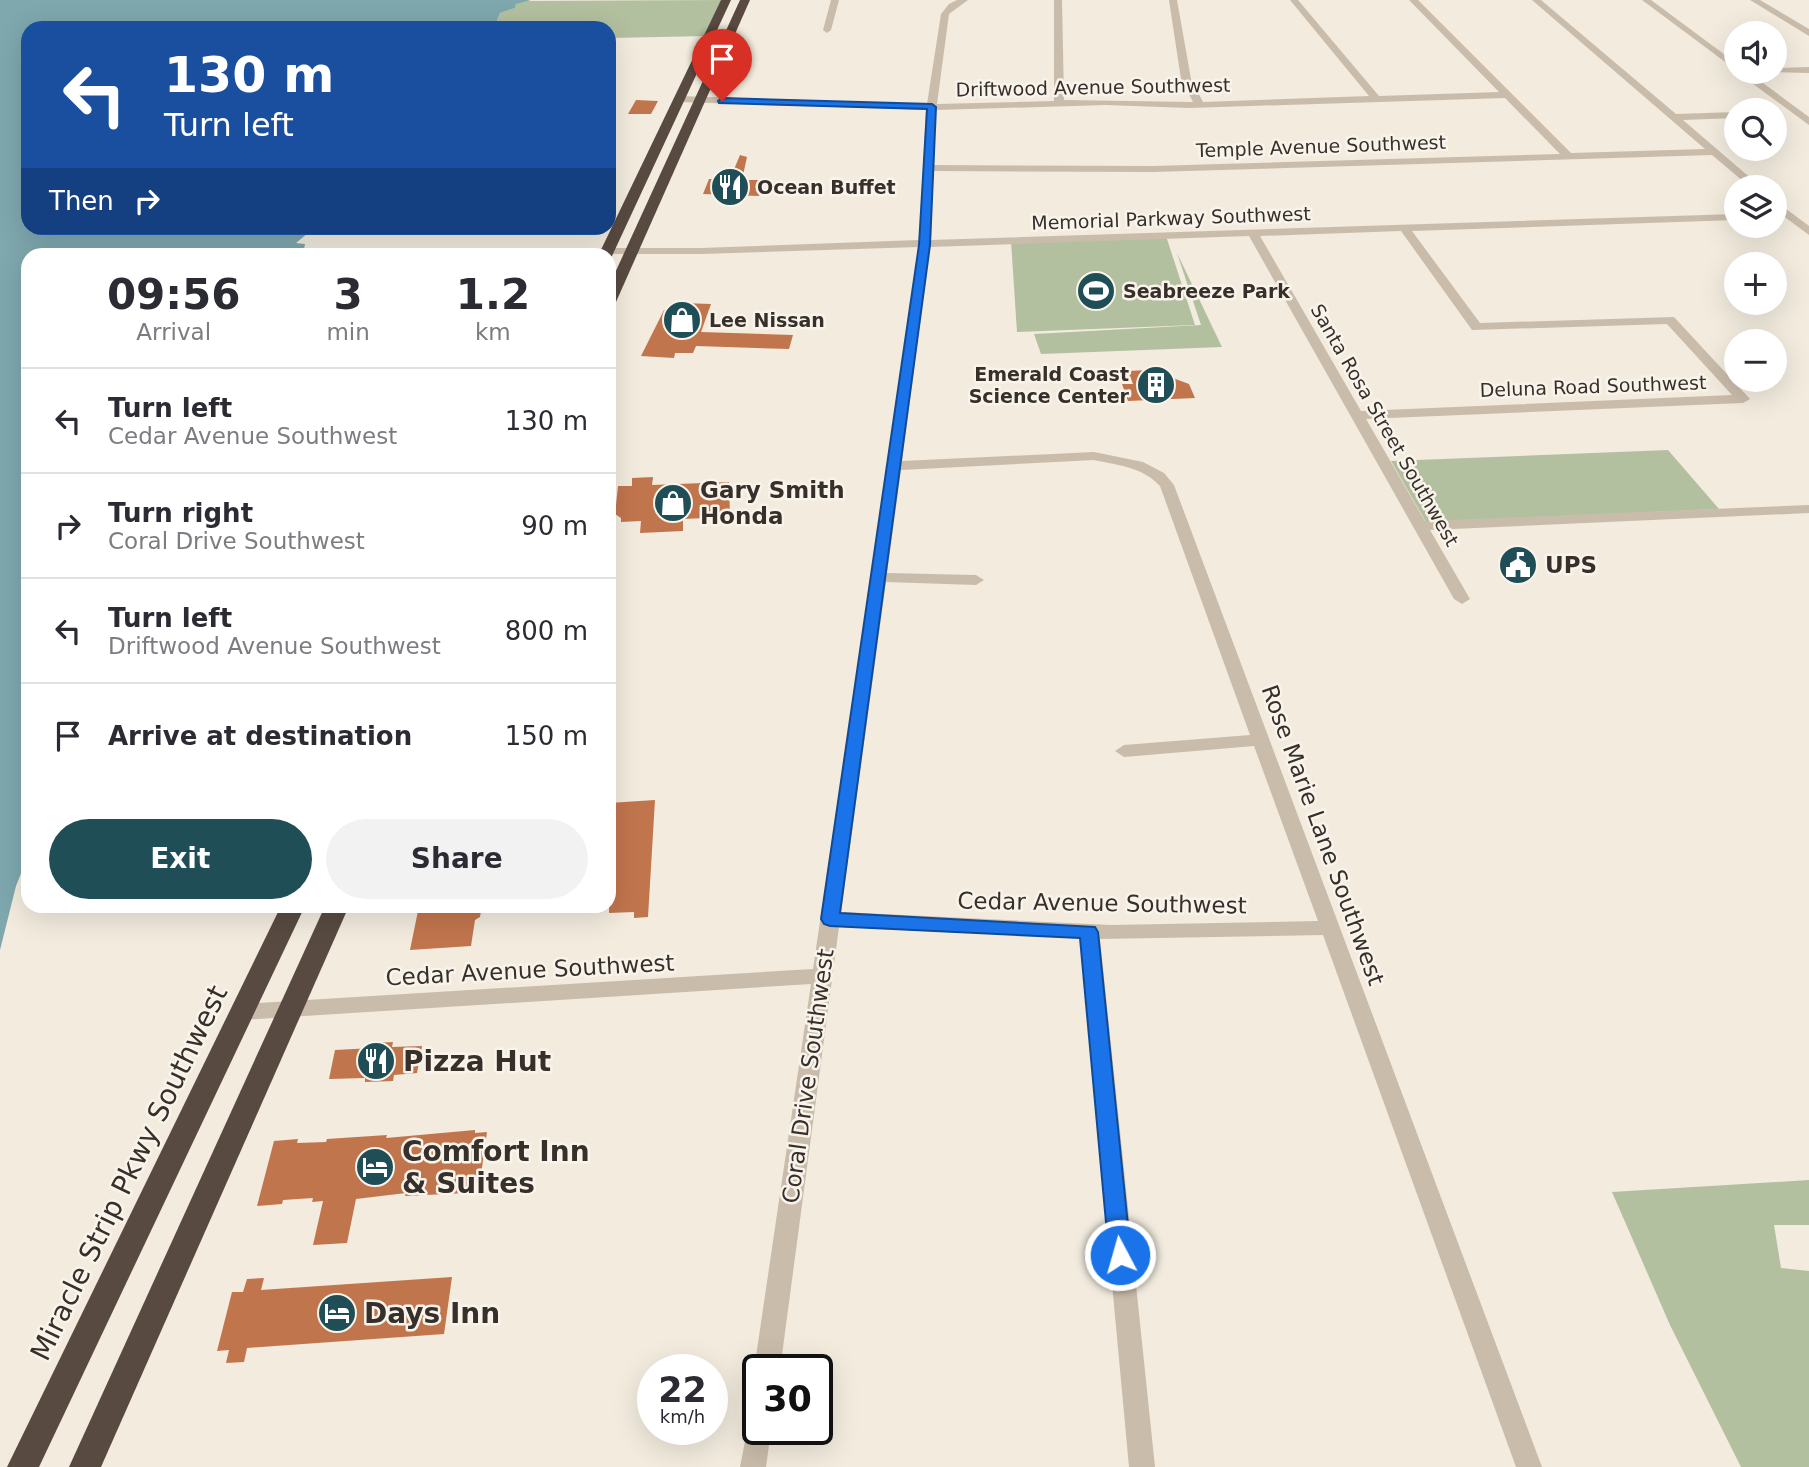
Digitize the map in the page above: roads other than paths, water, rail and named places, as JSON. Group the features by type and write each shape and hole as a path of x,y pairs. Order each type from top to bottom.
{"highway":[{"path":"616,232 726,0"},
{"path":"616,287 745,0"},
{"name":"Miracle Strip Pkwy Southwest","path":"23,1467 290,913"},
{"path":"85,1467 334,913"}],"street":[{"path":"827,30 835,0"},
{"name":"Coral Drive Southwest","path":"769,1354 925,244 932,107 945,14 952,6 964,0"},
{"path":"1058,0 1059,104"},
{"path":"1173,0 1186,79 1199,104"},
{"path":"1294,0 1376,99"},
{"path":"1413,0 1568,156"},
{"path":"1536,0 1742,175"},
{"path":"1646,0 1724,58"},
{"path":"1754,0 1809,33"},
{"path":"1787,71 1809,70"},
{"path":"1758,84 1809,122"},
{"name":"Driftwood Avenue Southwest","path":"678,99 932,107 1199,104 1508,95"},
{"path":"1787,113 1809,113"},
{"path":"1673,117 1724,115"},
{"name":"Temple Avenue Southwest","path":"928,168 1153,169 1714,152"},
{"path":"1787,214 1809,232"},
{"path":"1790,216 1809,215"},
{"name":"Memorial Parkway Southwest","path":"616,253 1724,217"},
{"name":"Deluna Road Southwest","path":"1356,415 1743,399 1670,320 1476,327 1404,228"},
{"name":"Santa Rosa Street Southwest","path":"1253,233 1462,600"},
{"name":"Rose Marie Lane Southwest","path":"894,466 1094,456 1124,460 1158,476 1173,498 1529,1467"},
{"path":"1420,526 1809,509"},
{"path":"878,577 976,580"},
{"path":"1124,751 1262,740"},
{"name":"Cedar Avenue Southwest","path":"830,919 1089,932 1232,932 1331,928"},
{"path":"1089,932 1142,1467"},
{"name":"Cedar Avenue Southwest","path":"241,1012 822,976"},
{"path":"753,1467 756,1445"}],"water":[{"path":"0,0 531,0 516,4 515,8 500,13 497,21 21,21 21,235 306,235 296,243 305,244 304,248 21,248 21,874 0,950"}],"place":[{"name":"Ocean Buffet","path":"730,187"},
{"name":"Seabreeze Park","path":"1096,291"},
{"name":"Lee Nissan","path":"682,320"},
{"name":"Emerald Coast Science Center","path":"1156,385"},
{"name":"Gary Smith Honda","path":"673,503"},
{"name":"UPS","path":"1518,565"},
{"name":"Pizza Hut","path":"376,1061"},
{"name":"Comfort Inn & Suites","path":"375,1167"},
{"name":"Days Inn","path":"337,1313"}]}
